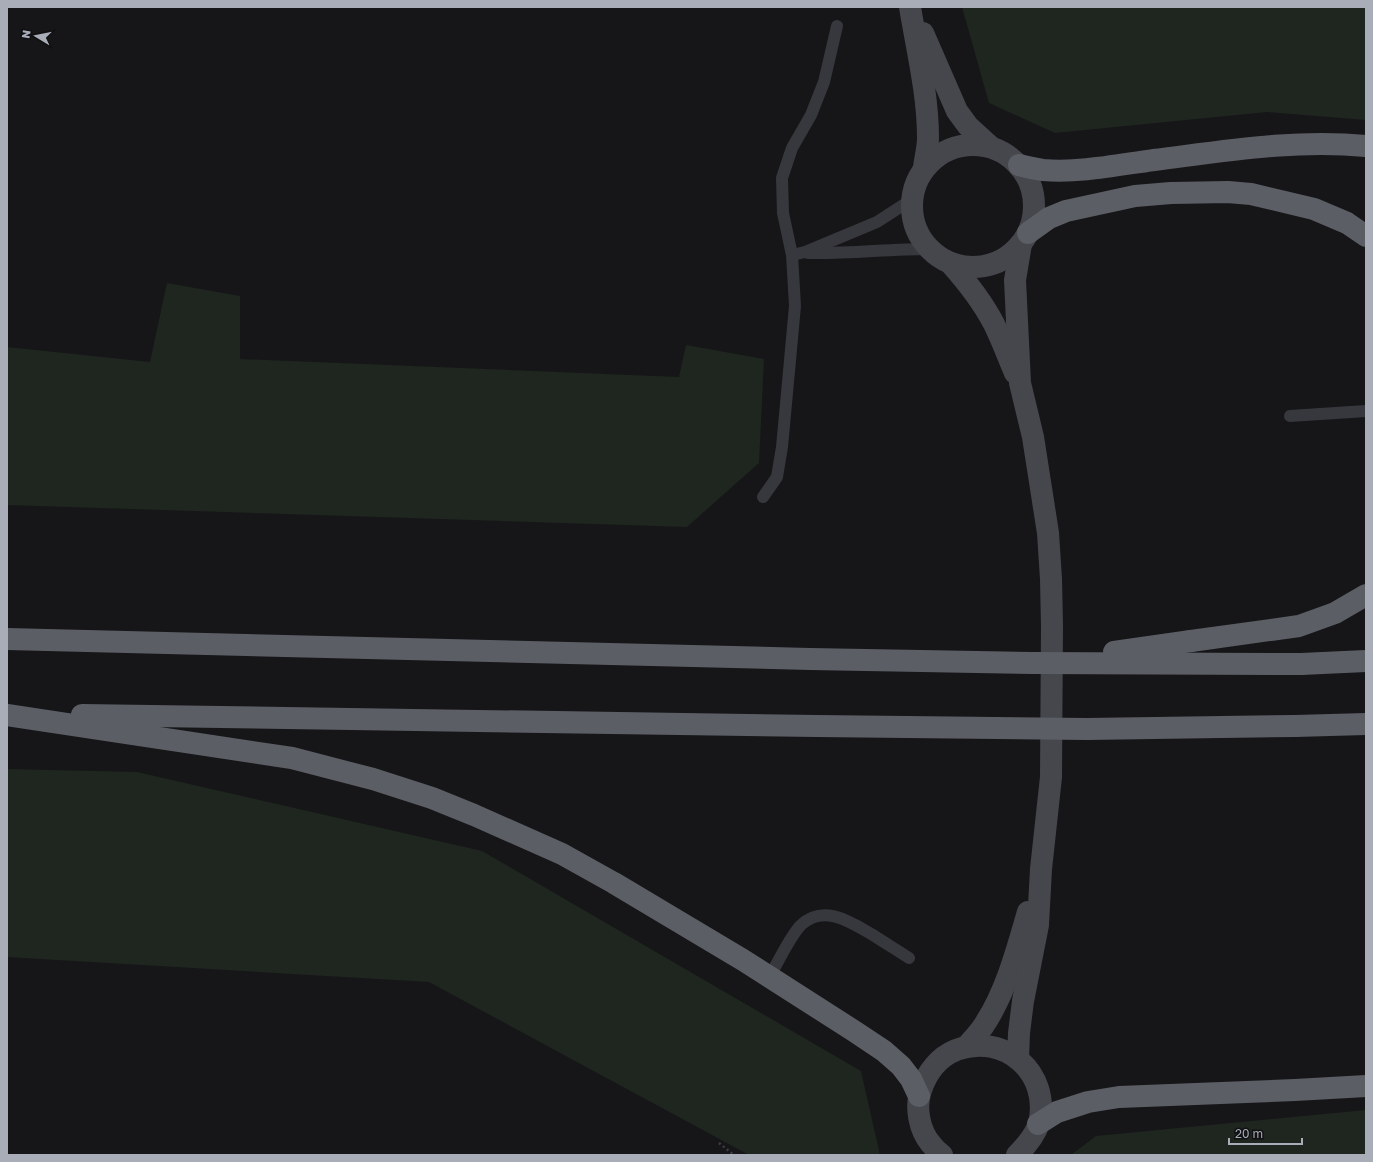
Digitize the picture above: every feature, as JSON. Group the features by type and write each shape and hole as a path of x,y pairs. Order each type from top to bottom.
{"highway":[{"path":"1019,165 1042,170 1090,170 1222,150 1269,145 1314,144 1366,146"},
{"path":"1024,239 1049,218 1066,211 1135,196 1171,193 1228,192 1251,194 1314,209 1347,223 1366,236"},
{"path":"1033,662 1299,626 1335,613 1366,595"},
{"path":"7,639 810,659 1300,664 1366,661"},
{"path":"7,714 1087,729 1366,724"},
{"path":"7,714 292,758 373,779 432,798 507,829 562,854 614,883 769,977 854,1031 884,1051 901,1066 911,1080 919,1096"},
{"path":"1038,1124 1058,1112 1088,1102 1119,1097 1366,1086"}],"main road":[{"path":"911,7 958,111 968,126 991,147 1011,158 1019,165 1028,180 1034,200 1033,217 1024,239 1015,280 1020,383"},
{"path":"911,7 924,89 927,119 928,140 924,168"},
{"path":"991,147 967,144 954,147 932,159 924,168 915,185 911,200 912,216 916,231 929,250 938,257 963,267 977,268 994,264 1011,254 1024,239"},
{"path":"950,263 970,285 982,304 994,325 1020,383 1035,445 1048,533 1051,579 1051,777 1041,869 1038,925 1023,1001 1019,1033 1018,1059"},
{"path":"966,1046 986,1023 1003,990 1041,869"},
{"path":"934,1151 922,1129 918,1113 919,1096 924,1079 935,1064 949,1053 966,1046 984,1045 1002,1050 1018,1059 1030,1072 1038,1088 1041,1106 1038,1124 1029,1143 1017,1155"}],"lane":[{"path":"763,497 777,477 782,447 795,306 792,255 783,213 782,178 792,148 811,115 824,82 837,26"},
{"path":"792,255 805,252 877,222 911,200"},
{"path":"805,252 838,254 883,250 929,250"},
{"path":"1290,416 1366,411"},
{"path":"769,977 798,928 808,920 822,916 836,916 850,922 909,958"}],"path":[{"path":"719,1143 734,1155"}],"shaded area":[{"path":"962,7 1366,7 1366,120 1267,112 1055,133 989,103"},
{"path":"167,283 240,296 240,359 679,377 686,345 764,359 759,463 687,527 7,505 7,347 150,362"},
{"path":"7,769 137,772 482,851 861,1071 880,1155 749,1155 429,982 7,957"},
{"path":"1366,1110 1366,1155 1071,1155 1096,1136"}]}
